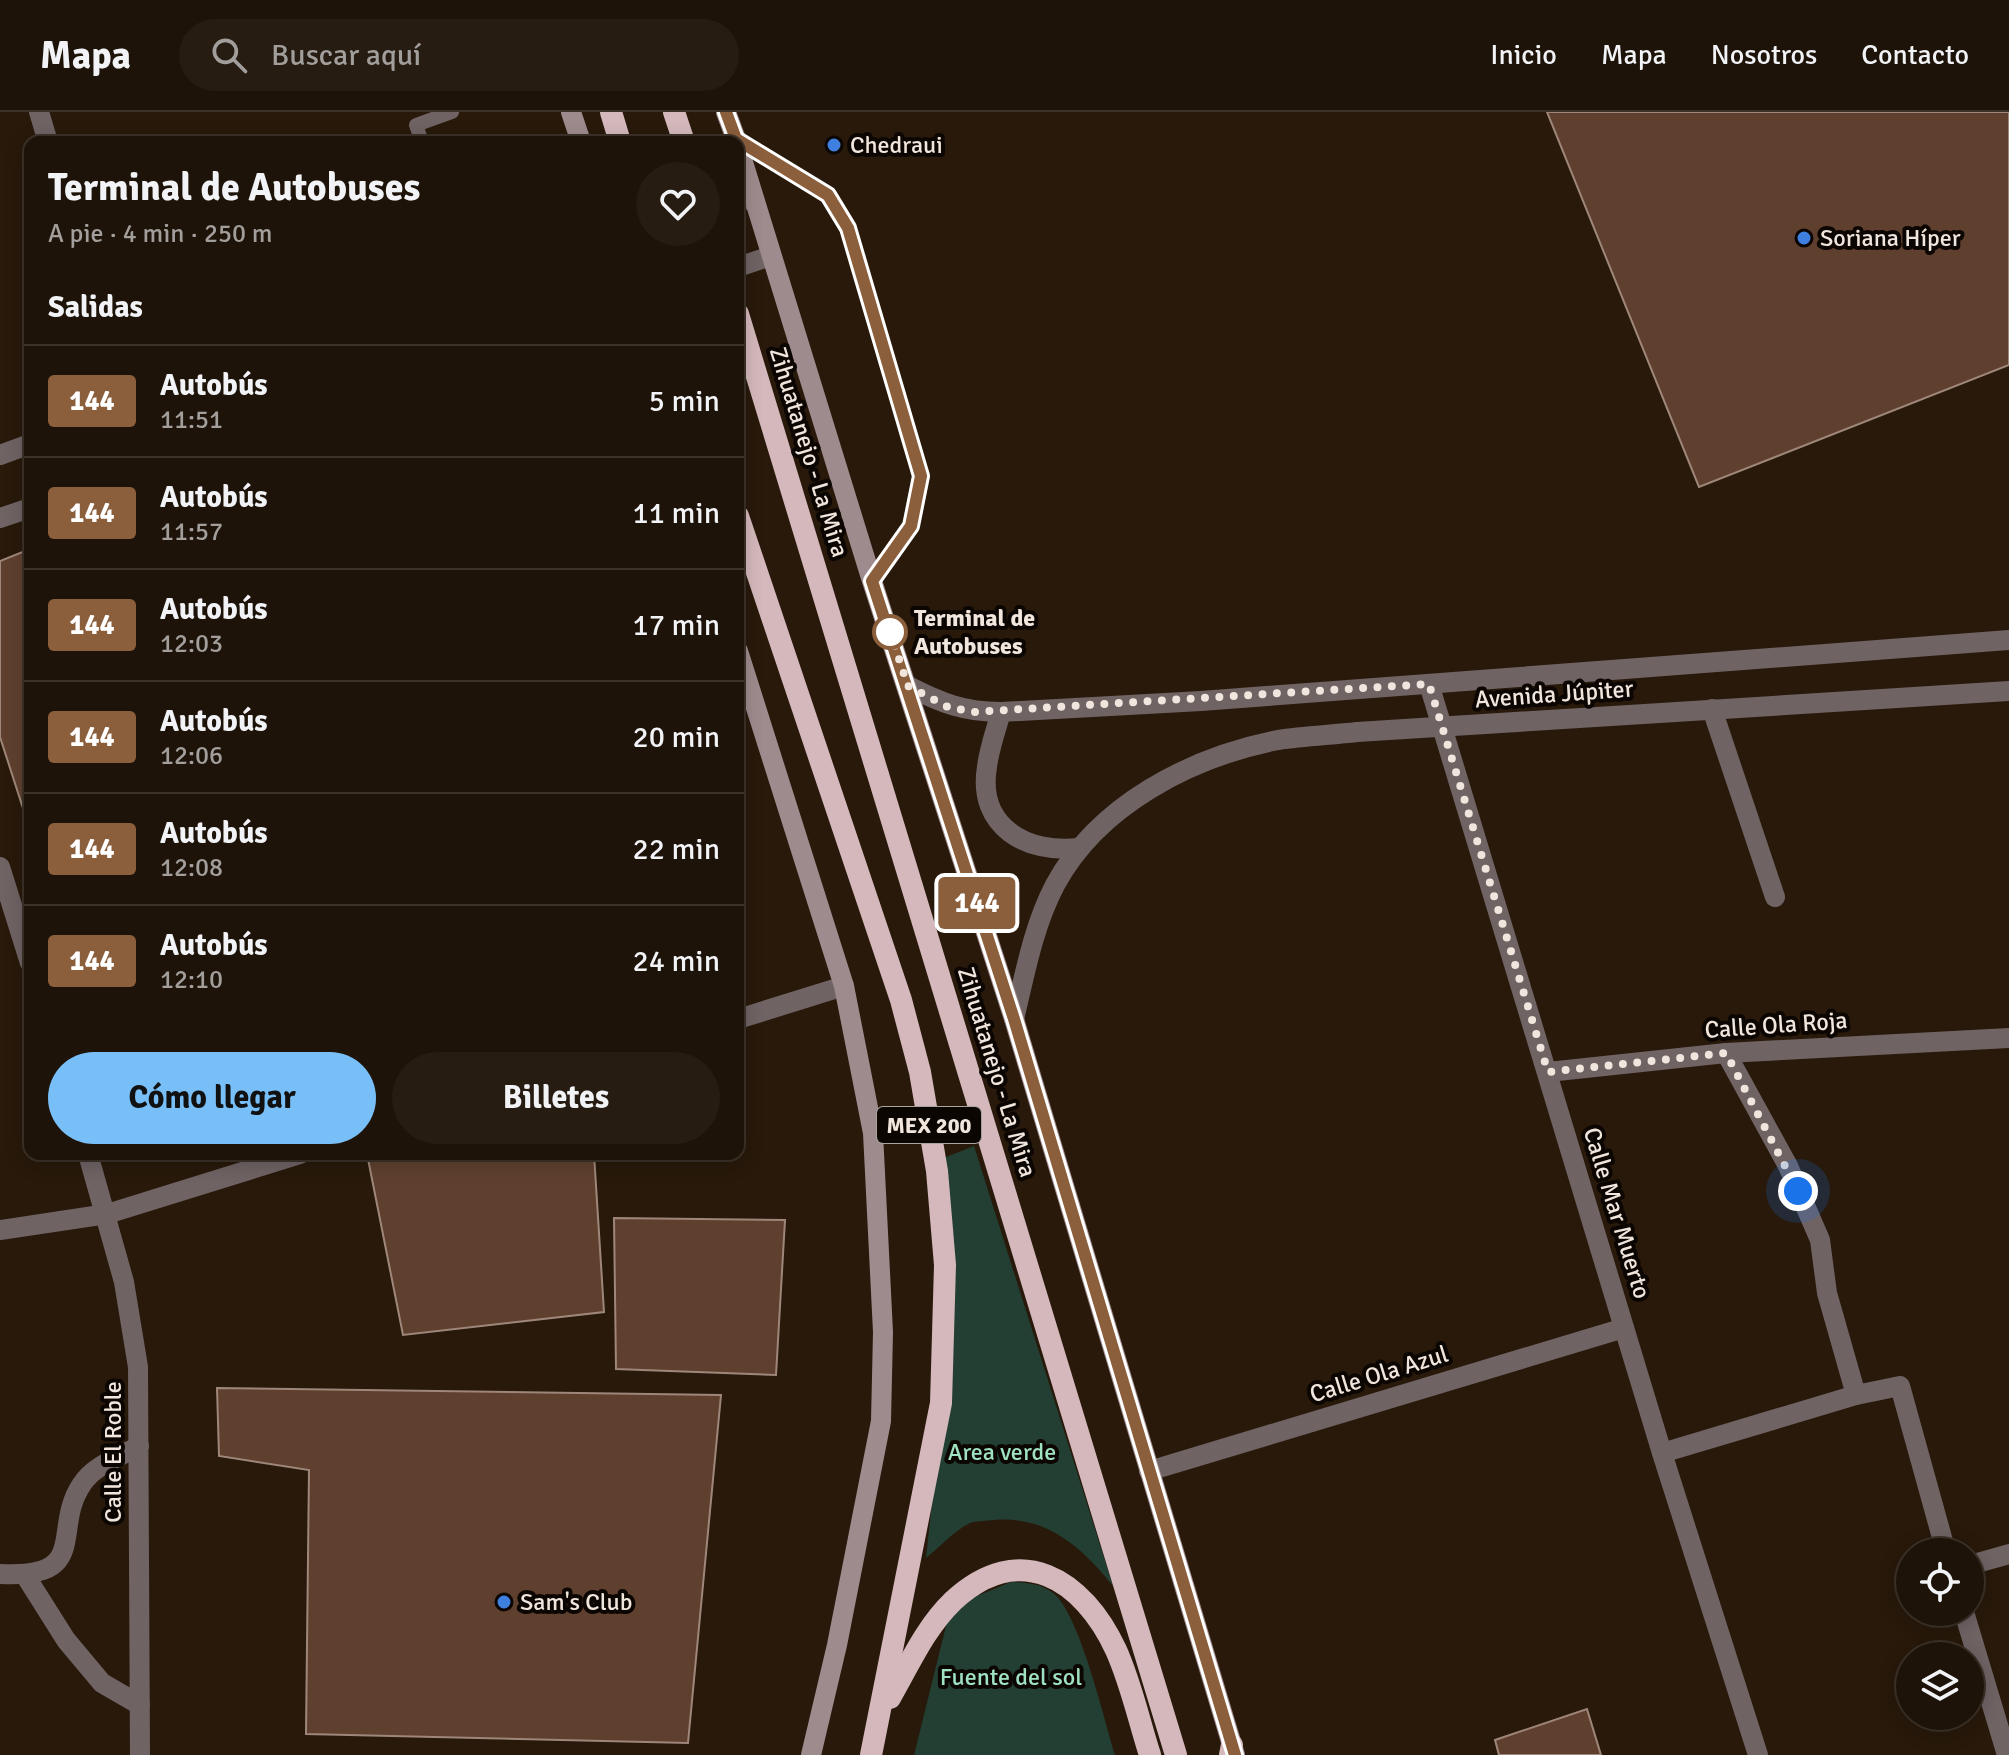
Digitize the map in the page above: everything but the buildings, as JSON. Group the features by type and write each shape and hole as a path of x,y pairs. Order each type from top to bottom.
{"highway":[{"path":"611,112 618,136"},
{"path":"674,112 682,136"},
{"name":"Zihuatanejo - La Mira","path":"744,334 1176,1755"},
{"name":"MEX 200","path":"744,534 901,1000 920,1072 937,1171 945,1265 941,1403 871,1755"},
{"path":"879,1716 930,1628 954,1600 1004,1572 1026,1570 1050,1574 1069,1585 1088,1604 1116,1650 1150,1755"}],"main road":[{"path":"571,112 579,136"},
{"path":"726,112 735,136"},
{"path":"746,199 771,256 1014,1019 1233,1752"},
{"path":"744,670 844,986 873,1133 883,1332 881,1421 837,1645 811,1755"}],"street":[{"path":"39,112 46,136"},
{"path":"744,265 771,256"},
{"path":"0,455 24,446"},
{"path":"0,518 24,510"},
{"name":"Avenida Júpiter","path":"908,686 948,707 974,712 1001,712 1429,684 2009,640"},
{"name":"Calle Mar Muerto","path":"1429,684 1662,1453 1758,1755"},
{"name":"Avenida Júpiter","path":"1014,1019 1037,926 1055,885 1079,848 1131,799 1206,762 1277,741 2009,691"},
{"path":"1712,709 1775,897"},
{"path":"1001,712 986,770 988,799 1003,827 1024,844 1057,850 1079,848"},
{"path":"0,867 5,897 24,947"},
{"path":"744,1017 844,986"},
{"name":"Calle Ola Roja","path":"1548,1072 1726,1053 2009,1038"},
{"path":"1726,1053 1788,1166 1820,1240 1827,1293 1856,1395"},
{"name":"Calle El Roble","path":"90,1160 124,1282 138,1367 140,1755"},
{"path":"0,1230 107,1214 281,1160"},
{"name":"Calle Ola Azul","path":"1149,1471 1624,1328"},
{"path":"1662,1453 1856,1395 1900,1386 1942,1538"},
{"path":"0,1574 25,1575 51,1566 68,1543 74,1499 91,1472 139,1446"},
{"path":"1984,1561 2009,1554"},
{"path":"25,1575 66,1640 102,1683 140,1705"},
{"path":"1968,1626 2007,1755"}],"lane":[{"path":"420,136 416,125 452,112"},
{"path":"744,146 828,195 848,228 921,476 911,526 872,581"}],"green space":[{"name":"Area verde","path":"974,1146 1113,1586 1089,1559 1062,1537 1030,1523 1013,1520 970,1523 926,1558 950,1334 941,1159"},
{"name":"Fuente del sol","path":"1011,1582 1043,1587 1063,1604 1081,1643 1115,1755 914,1755 947,1622 960,1603"}],"bus line":[{"name":"144","path":"726,112 735,136"},
{"name":"144","path":"744,144 828,195 848,228 921,476 911,526 872,581 1014,1019 1235,1755"}],"place":[{"name":"Chedraui","path":"834,145"},
{"name":"Soriana Híper","path":"1804,238"},
{"name":"Terminal de Autobuses","path":"890,632"},
{"name":"Sam's Club","path":"504,1602"}],"route":[{"path":"890,632 908,686 948,707 974,712 1201,701 1429,684 1548,1072 1726,1053 1788,1166 1798,1191"}]}
